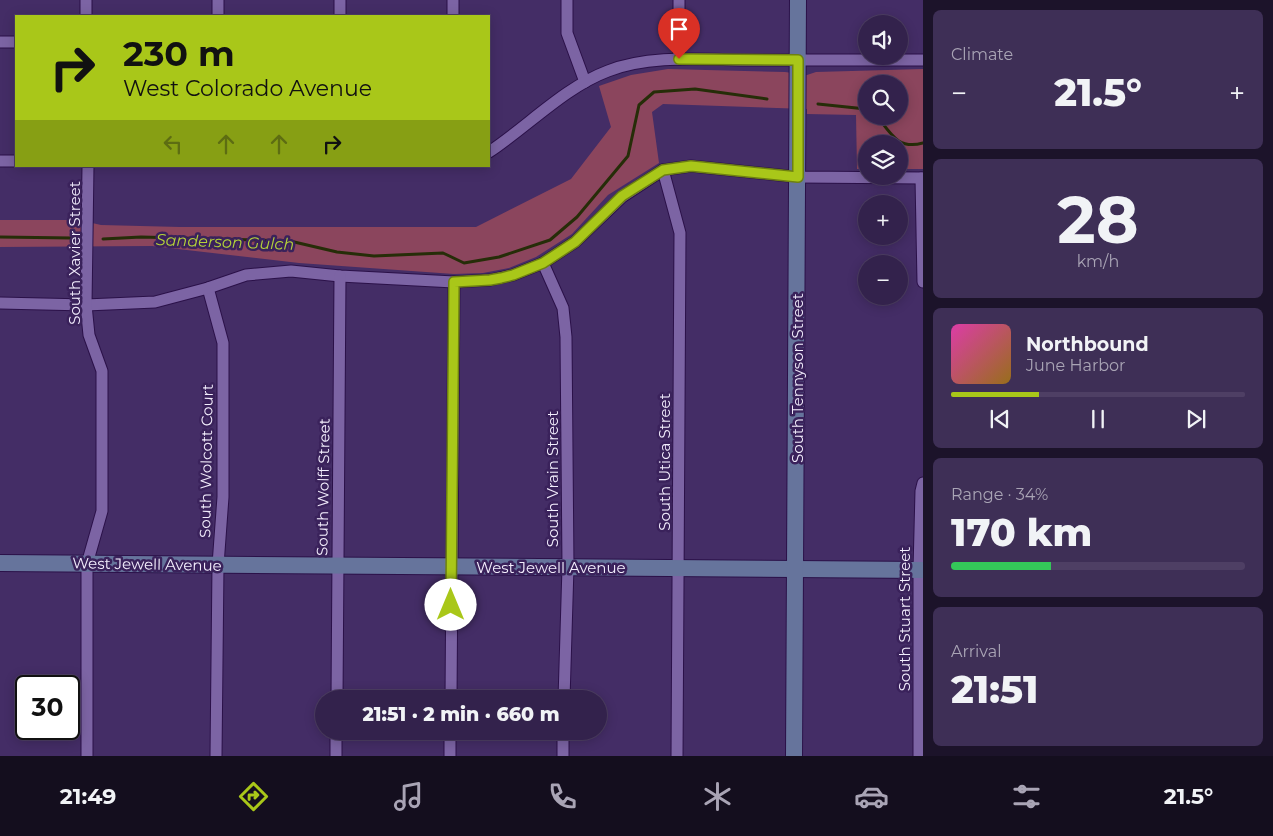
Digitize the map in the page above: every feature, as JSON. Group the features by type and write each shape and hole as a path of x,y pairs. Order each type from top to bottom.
{"main road":[{"name":"South Tennyson Street","path":"794,756 798,0"},
{"name":"West Jewell Avenue","path":"0,563 921,570"}],"street":[{"path":"86,0 86,15"},
{"path":"218,0 218,15"},
{"path":"340,0 340,15"},
{"path":"453,0 453,15"},
{"path":"567,0 567,33 585,82"},
{"path":"679,59 680,0"},
{"path":"0,42 15,42"},
{"path":"490,151 585,82 608,70 638,63 679,59 923,60"},
{"path":"0,161 15,161"},
{"path":"0,304 86,305 155,302 208,288 246,275 291,271 340,276 454,282 490,280 513,275 543,263 575,242 622,196 663,170 691,166 798,177 922,178 923,282"},
{"name":"South Xavier Street","path":"87,756 87,564 102,511 102,371 89,335 86,305 88,167"},
{"name":"South Utica Street","path":"663,170 680,233 677,756"},
{"name":"South Vrain Street","path":"543,263 563,308 566,337 568,567 564,690"},
{"name":"South Wolff Street","path":"337,690 340,276"},
{"path":"451,690 454,282"},
{"name":"South Wolcott Court","path":"208,288 223,343 223,496 218,565 216,756"},
{"name":"South Stuart Street","path":"919,756 921,491 923,483"},
{"path":"336,740 336,756"},
{"path":"450,740 450,756"},
{"path":"563,740 563,756"}],"shaded area":[{"path":"668,69 785,72 807,75 816,72 923,69 923,169 908,169 908,135 858,135 857,169 856,115 807,114 807,109 663,104 652,112 659,163 608,195 572,234 536,257 509,268 483,273 454,274 299,263 152,246 0,247 0,220 79,220 101,225 180,227 476,227 571,179 611,127 599,86 631,75"}],"waterway":[{"name":"Sanderson Gulch","path":"103,239 141,237 290,241 337,252 374,256 443,253 464,263 499,257 550,240 577,217 628,156 639,105 654,92 695,89 767,99"},
{"name":"Sanderson Gulch","path":"818,104 858,108"},
{"name":"Sanderson Gulch","path":"884,125 901,142 914,145 923,143"},
{"name":"Sanderson Gulch","path":"0,237 72,238"}],"route":[{"path":"451,605 454,282 501,278 543,263 575,242 622,196 663,170 691,166 798,177 798,60 679,59"}]}
